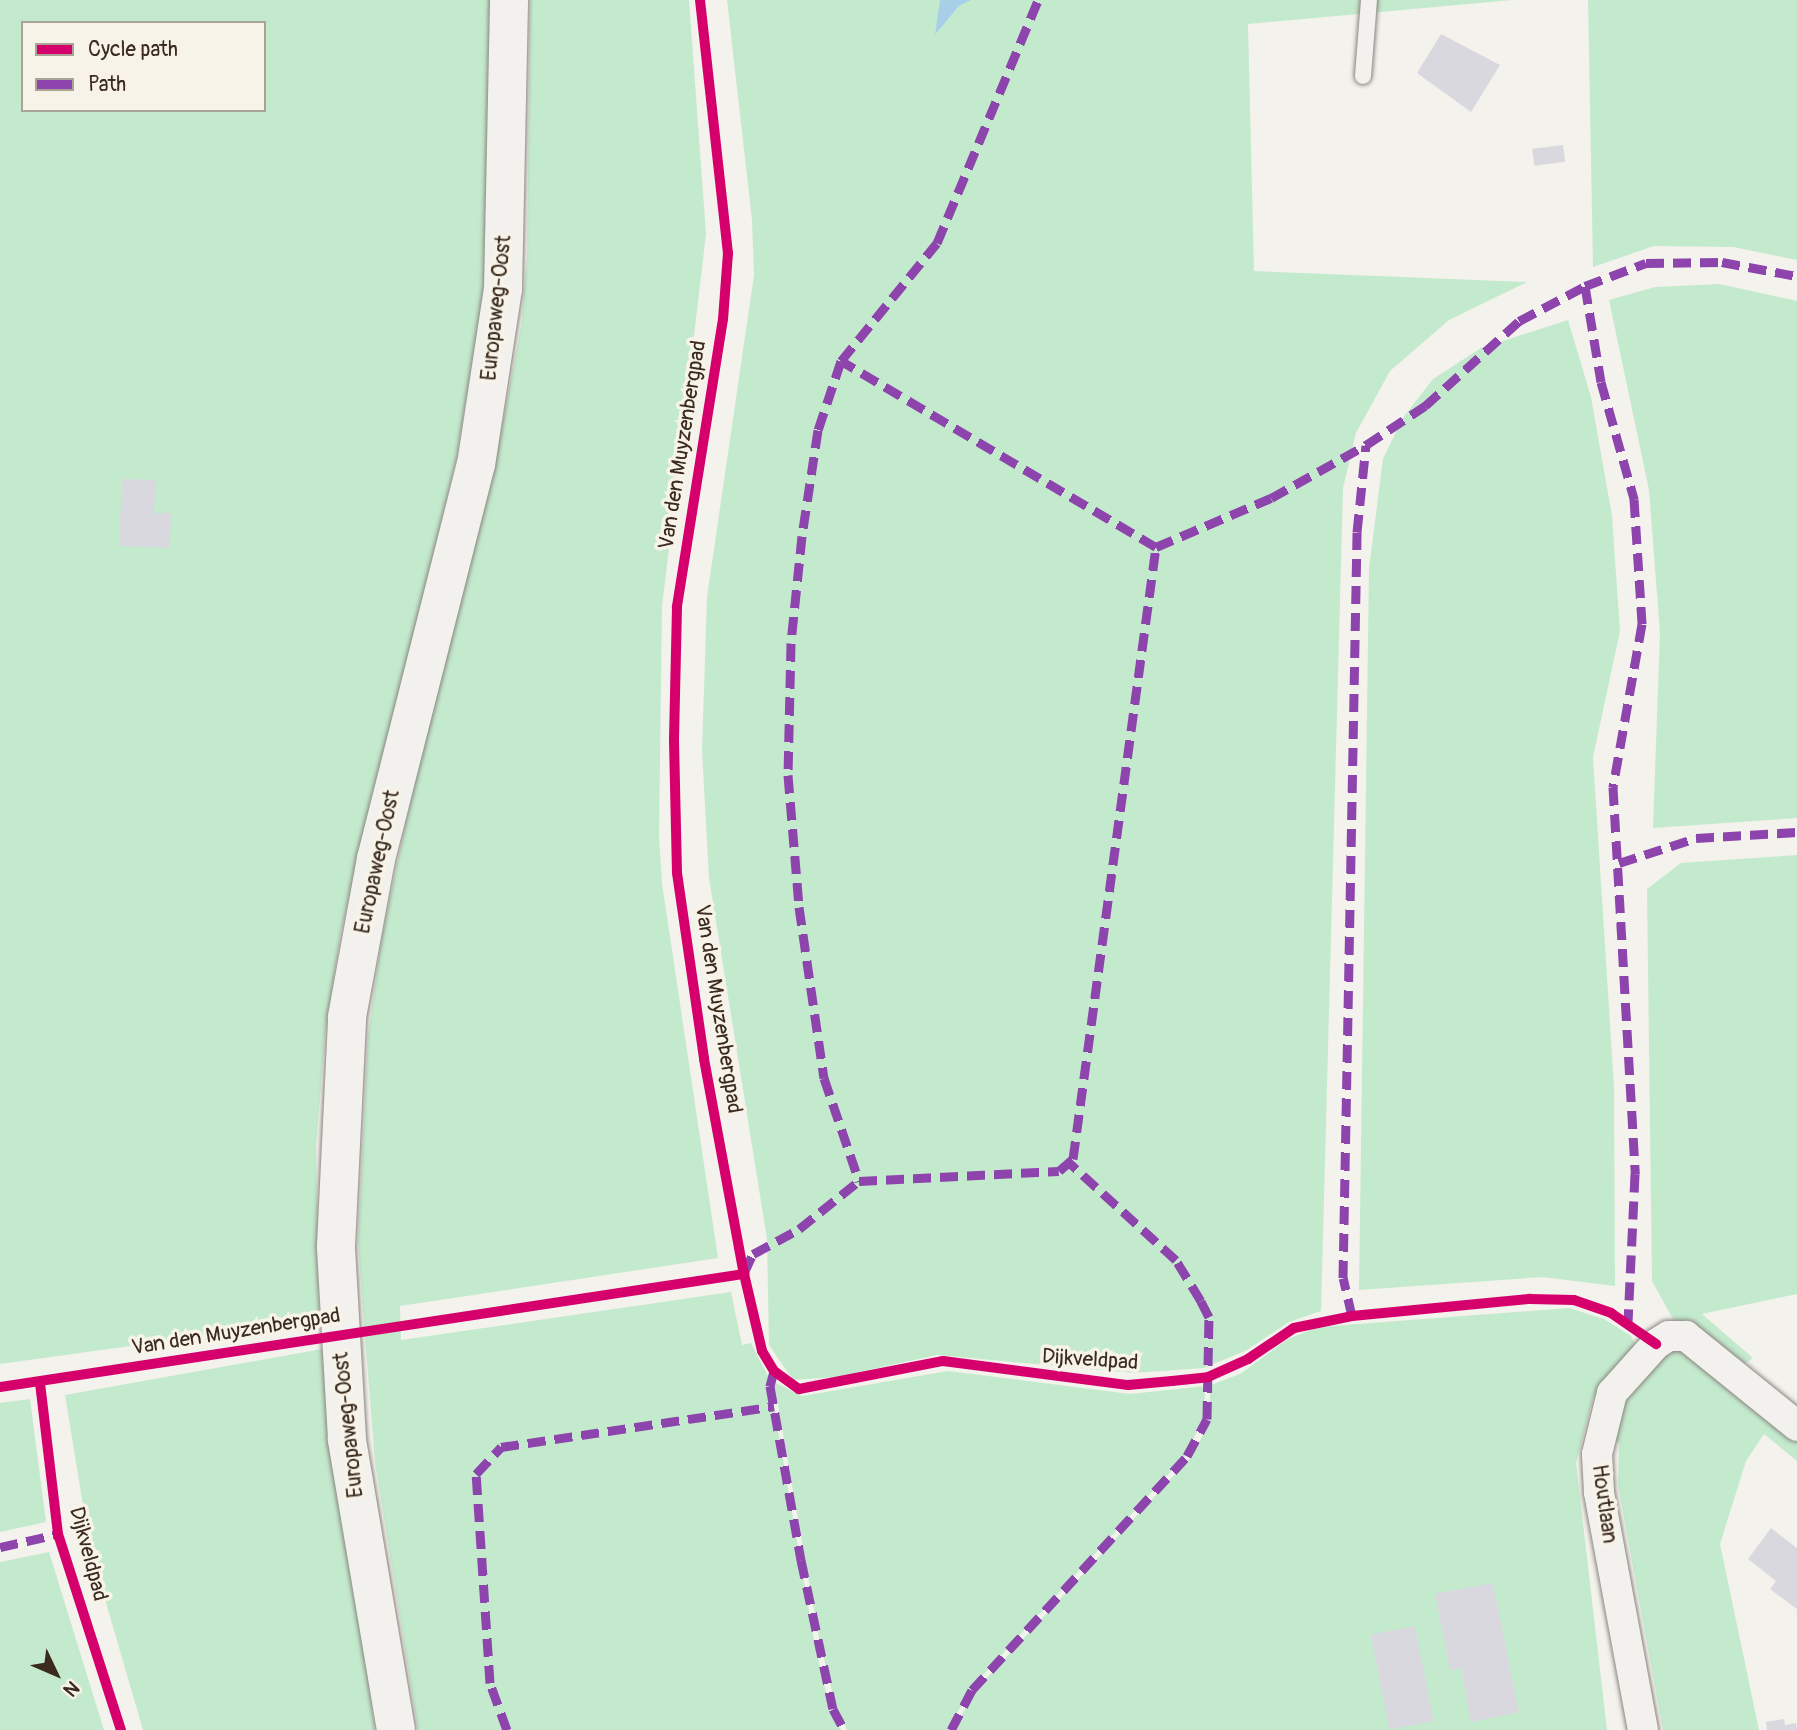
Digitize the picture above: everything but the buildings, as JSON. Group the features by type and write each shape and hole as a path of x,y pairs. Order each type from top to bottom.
{"main road":[{"name":"Europaweg-Oost","path":"396,1730 347,1439 335,1246 347,1017 376,859 477,466 503,289 509,0"}],"street":[{"name":"Houtlaan","path":"1643,1730 1600,1492 1597,1454 1612,1393 1656,1344 1669,1336 1686,1336 1797,1426"}],"lane":[{"path":"1363,76 1368,0"}],"green space":[{"path":"0,0 491,0 488,265 456,461 341,930 325,1036 316,1146 319,1320 0,1364"},
{"path":"530,0 689,0 706,234 662,607 659,836 662,883 718,1258 400,1306 401,1340 731,1292 742,1345 751,1343 769,1378 814,1640 830,1710 841,1730 418,1730 375,1462 358,1242 368,1035 382,936 422,747 494,469 521,326 527,258"},
{"path":"727,0 940,0 936,34 959,6 971,0 1512,0 1248,24 1254,271 1527,282 1449,320 1390,371 1356,433 1343,488 1321,1311 1289,1322 1247,1350 1204,1368 1133,1373 937,1355 836,1377 793,1380 769,1345 767,1239 709,878 702,750 707,597 754,275 752,220"},
{"path":"1588,0 1797,0 1797,260 1733,247 1654,246 1593,267"},
{"path":"1719,284 1797,301 1797,818 1653,828 1660,633 1649,490 1609,300 1655,287"},
{"path":"1568,320 1591,397 1612,516 1620,631 1593,757 1614,1087 1615,1286 1542,1277 1359,1290 1369,568 1383,459 1402,419 1433,379 1481,348"},
{"path":"1797,855 1797,1294 1702,1314 1753,1358 1742,1365 1674,1321 1652,1281 1647,889 1681,863"},
{"path":"1569,1308 1604,1319 1631,1336 1635,1344 1593,1398 1576,1463 1607,1730 954,1730 974,1692 1190,1458 1207,1428 1211,1385 1240,1374 1288,1339 1318,1327"},
{"path":"1678,1345 1797,1438 1797,1461 1764,1434 1746,1461 1720,1544 1759,1730 1663,1730 1618,1486 1619,1443 1608,1439 1614,1418 1645,1366"},
{"path":"322,1349 375,1730 143,1730 90,1548 65,1395"},
{"path":"948,1371 1130,1394 1205,1386 1204,1416 1186,1455 970,1689 948,1730 847,1730 836,1708 819,1639 774,1382 802,1396"},
{"path":"30,1399 46,1522 0,1532 0,1403"},
{"path":"49,1552 104,1730 0,1730 0,1562"}],"water":[{"path":"940,0 971,0 959,6 935,35"}],"marked path":[{"path":"744,1273 753,1254 799,1229 859,1181 1059,1171 1073,1159 1156,547 841,361 937,243 1038,0"},
{"path":"1352,1316 1343,1278 1357,532 1366,445 1425,406 1519,321 1585,286 1646,263 1722,262 1797,276"},
{"path":"1585,286 1601,382 1634,499 1642,624 1613,787 1635,1174 1628,1323"},
{"path":"841,361 818,430 802,536 791,643 788,775 799,907 824,1078 859,1181"},
{"path":"1156,547 1271,498 1366,445"},
{"path":"1619,863 1696,838 1797,832"},
{"path":"951,1730 972,1690 1187,1456 1207,1419 1209,1317 1201,1301 1176,1260 1071,1164"},
{"path":"774,1371 770,1386 801,1560 833,1709 844,1730"},
{"path":"507,1730 490,1683 476,1474 501,1447 774,1406"},
{"path":"0,1547 58,1534"}],"cycle path":[{"name":"Van den Muyzenbergpad","path":"700,0 728,253 723,319 677,607 674,741 677,873 704,1059 744,1274 762,1351 774,1371 799,1389 943,1361 1128,1385 1172,1381 1208,1377 1248,1359 1294,1328 1352,1316 1530,1299 1574,1300 1611,1313 1656,1344"},
{"name":"Van den Muyzenbergpad","path":"0,1387 744,1274"},
{"name":"Dijkveldpad","path":"40,1383 58,1534 121,1730"}]}
